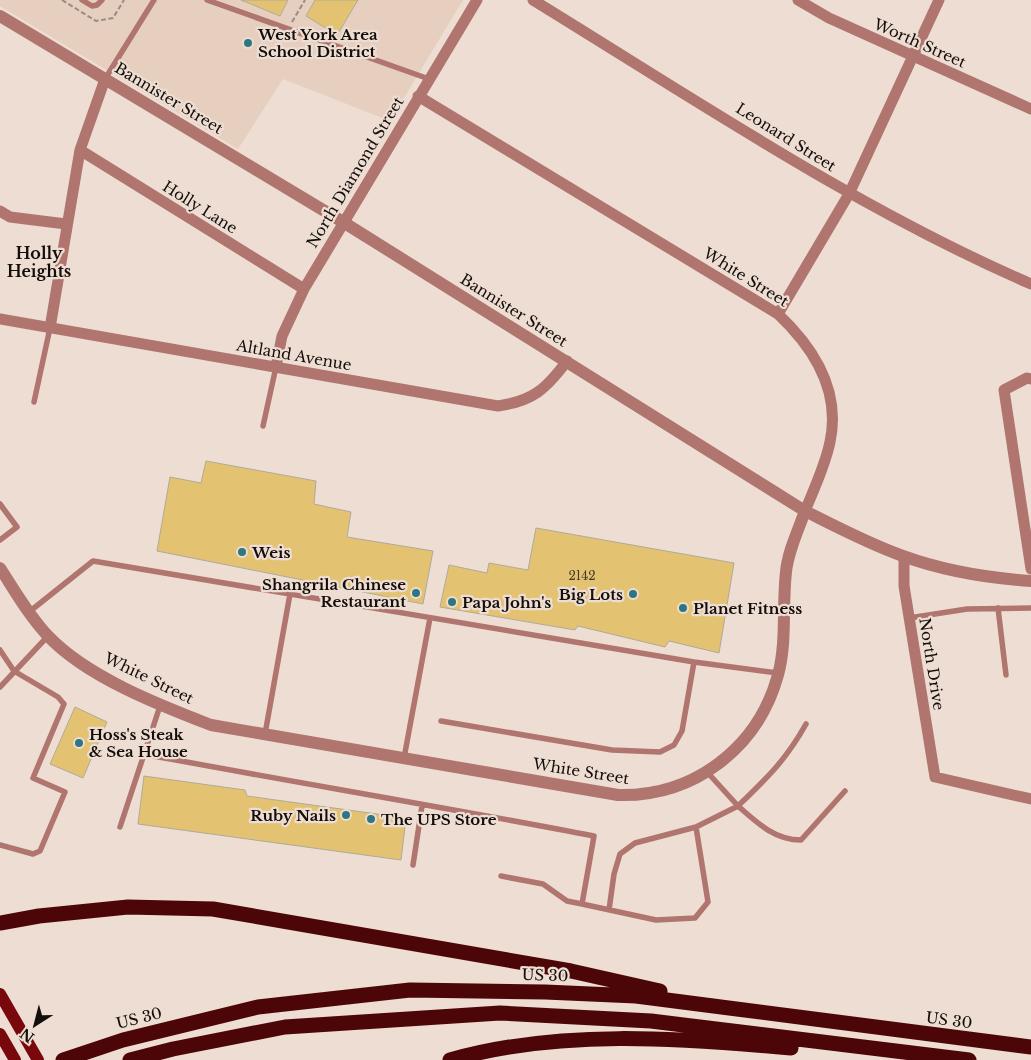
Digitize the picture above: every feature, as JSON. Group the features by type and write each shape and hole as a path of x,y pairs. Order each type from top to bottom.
{"highway":[{"path":"4,920 128,907 213,909 571,971 759,1013"},
{"name":"US 30","path":"70,1058 123,1040 258,1007 410,990 545,992 636,996 1031,1047"},
{"path":"130,1060 173,1049 286,1027 500,1013 651,1021 968,1060"},
{"path":"450,1060 488,1049 552,1042 629,1038 742,1044 922,1060"}],"main road":[{"path":"0,994 38,1060"},
{"path":"0,1034 15,1060"}],"street":[{"name":"North Diamond Street","path":"276,367 282,336 304,289 477,0"},
{"name":"Leonard Street","path":"533,0 849,194 981,262 1031,284"},
{"name":"Worth Street","path":"798,0 829,18 1031,110"},
{"path":"778,314 849,194 939,0"},
{"name":"Bannister Street","path":"0,16 343,222 805,511 869,543 904,557 954,570 1000,579 1031,581"},
{"path":"50,328 66,224 80,150 106,79"},
{"name":"White Street","path":"0,568 29,612 48,636 73,657 116,683 160,706 211,725 618,795 638,795 663,791 708,773 726,760 744,742 770,699 778,673 786,571 791,548 830,441 832,404 825,379 809,347 778,314 418,96"},
{"name":"Holly Lane","path":"80,150 304,289"},
{"path":"0,211 10,217 66,224"},
{"name":"Altland Avenue","path":"0,319 498,406 528,399 539,392 550,383 567,361"},
{"path":"1031,379 1027,378 1004,390 1031,569"},
{"name":"North Drive","path":"904,557 904,586 935,777 1031,799"}],"lane":[{"path":"82,0 92,6 97,6 102,0"},
{"path":"106,79 154,0"},
{"path":"207,0 429,79"},
{"path":"34,402 50,328"},
{"path":"263,426 276,367"},
{"path":"0,504 17,527 0,540"},
{"path":"29,612 92,561 694,662 778,673"},
{"path":"264,734 290,594"},
{"path":"998,608 1006,675"},
{"path":"909,618 967,609 1031,608"},
{"path":"404,758 430,618"},
{"path":"0,687 48,636"},
{"path":"0,650 14,671 58,697 64,704 33,778 65,792 40,850 34,854 0,845"},
{"path":"441,721 612,750 660,752 674,745 682,731 694,662"},
{"path":"120,827 142,754 160,706"},
{"path":"609,910 614,874 620,854 635,842 696,828 738,806 791,752 806,724"},
{"path":"142,754 422,806 482,814 594,836 582,904"},
{"path":"708,773 738,806 770,832 787,840 802,840 845,791"},
{"path":"413,865 422,806"},
{"path":"501,876 543,884 567,901 656,920 695,918 708,902 696,828"}],"path":[{"path":"288,28 305,0"}],"shaded area":[{"name":"West York Area School District","path":"0,0 463,0 390,121 283,79 238,149 0,6"}],"building":[{"path":"241,0 288,0 280,16"},
{"path":"315,0 358,0 337,35 306,16"},
{"path":"206,461 316,481 314,504 351,512 347,537 433,551 423,604 157,551 170,477 201,483"},
{"path":"536,528 734,563 719,653 669,641 665,647 578,626 575,630 440,607 449,565 487,573 489,563 528,570"},
{"name":"Hoss's Steak & Sea House","path":"75,707 107,722 83,778 50,764"},
{"path":"144,776 245,790 247,796 406,818 401,860 138,824"}],"place":[{"name":"West York Area School District","path":"248,43"},
{"name":"Weis","path":"242,552"},
{"name":"Shangrila Chinese Restaurant","path":"416,593"},
{"name":"Big Lots","path":"633,594"},
{"name":"Papa John's","path":"452,602"},
{"name":"Planet Fitness","path":"683,608"},
{"name":"Hoss's Steak & Sea House","path":"79,743"},
{"name":"Ruby Nails","path":"346,815"},
{"name":"The UPS Store","path":"371,819"}],"district":[{"name":"Holly Heights","path":"39,262"}]}
